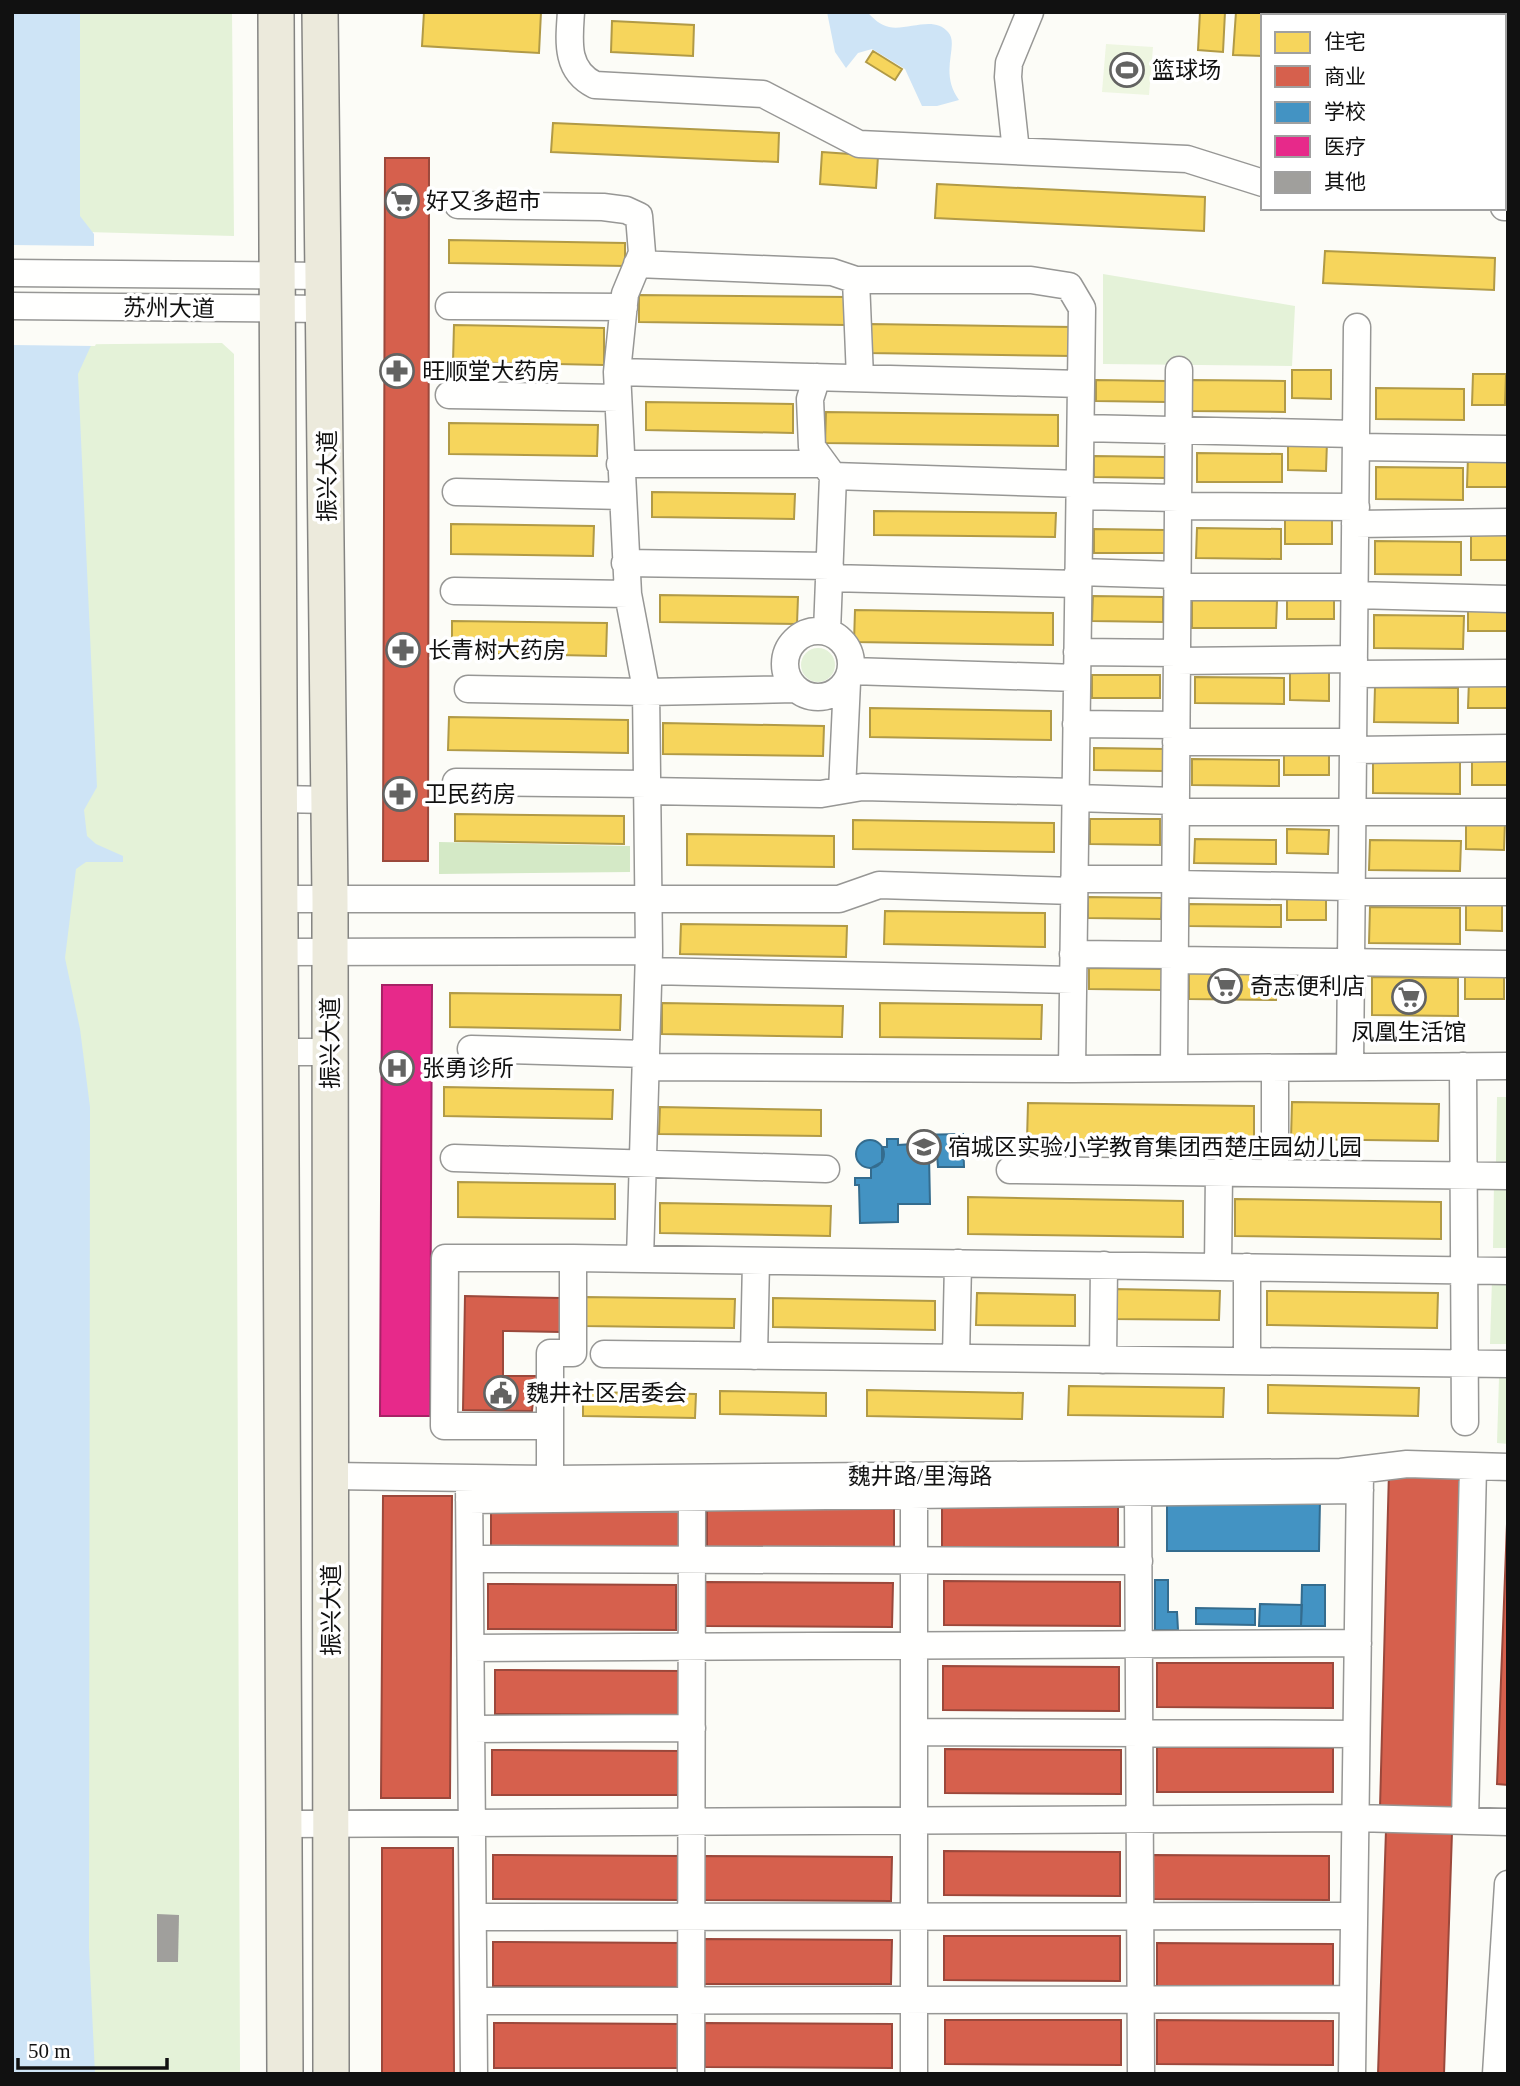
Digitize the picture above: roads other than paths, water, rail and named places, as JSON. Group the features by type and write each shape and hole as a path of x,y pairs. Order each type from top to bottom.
{"main road":[{"path":"276,12 275,293 285,2074"},
{"name":"振兴大道","path":"320,12 330,899 331,2074"}],"street":[{"path":"571,12 569,52 572,63 586,80 595,85 763,94 859,144 1187,159 1261,182"},
{"path":"1016,151 1009,64 1030,12"},
{"path":"458,205 603,207 626,210 639,216 642,253 624,307 617,385 625,563 646,692 649,961 640,1259"},
{"path":"637,264 832,272 856,280 1031,280 1069,286 1082,308 1072,1069"},
{"name":"苏州大道","path":"12,273 119,275 275,293"},
{"path":"856,280 860,378"},
{"name":"苏州大道","path":"12,306 119,307 275,293 325,293"},
{"path":"449,306 624,307"},
{"path":"1350,1067 1357,327"},
{"path":"1174,1068 1179,370"},
{"path":"449,395 817,377 1081,384"},
{"path":"817,377 810,399 812,447 829,470 827,632"},
{"path":"1081,428 1179,430 1508,449"},
{"path":"620,464 829,470 1080,490 1178,502 1356,515 1508,522"},
{"path":"456,492 622,496"},
{"path":"625,563 829,572 1177,581 1508,599"},
{"path":"454,591 628,594"},
{"path":"842,790 849,676 848,649 842,640 827,632 810,631 791,644 784,664 786,675 796,689 809,697 820,698 830,696 849,676 1077,665 1177,657 1508,673"},
{"path":"468,689 646,692 796,689"},
{"path":"1076,724 1353,746 1508,748"},
{"path":"456,782 821,794 862,787 1075,795 1176,807 1508,812"},
{"path":"278,799 329,800"},
{"path":"279,898 839,899 879,885 1175,882 1352,890 1508,892"},
{"path":"279,952 1073,967 1175,958 1508,964"},
{"path":"471,1049 646,1061 1072,1069 1508,1066"},
{"path":"279,1052 330,1052"},
{"path":"1463,1066 1465,1422"},
{"path":"1275,1068 1275,1173"},
{"path":"454,1158 826,1169"},
{"path":"1010,1170 1508,1177"},
{"path":"1217,1267 1219,1172"},
{"path":"550,1426 444,1426 445,1258 1508,1271"},
{"path":"550,1479 550,1353 573,1353 573,1258"},
{"path":"754,1356 756,1261"},
{"path":"957,1358 958,1263"},
{"path":"1103,1360 1104,1265"},
{"path":"1247,1267 1247,1361"},
{"path":"604,1354 1508,1364"},
{"name":"魏井路/里海路","path":"331,1476 469,1490 550,1479 1360,1480 1408,1464 1508,1467"},
{"path":"1465,1821 1474,1467"},
{"path":"474,2074 469,1490 692,1498 1138,1493 1360,1480 1352,2074"},
{"path":"1138,1493 1141,2074"},
{"path":"914,1495 914,2074"},
{"path":"691,2074 692,1498"},
{"path":"470,1559 1139,1561"},
{"path":"471,1648 1358,1643"},
{"path":"471,1729 692,1728"},
{"path":"914,1732 1356,1734"},
{"path":"284,1824 1355,1818 1508,1822"},
{"path":"1496,2074 1508,1884"},
{"path":"473,1917 1354,1916"},
{"path":"474,2001 1353,1999"}],"water":[{"path":"12,12 80,12 80,216 94,234 94,339 78,374 97,787 84,810 87,836 96,844 123,856 123,862 86,862 76,869 65,958 80,1029 90,1107 89,1948 95,2074 12,2074"},
{"path":"827,12 867,12 880,23 896,28 928,24 942,27 951,37 950,79 959,100 937,106 922,106 905,69 872,49 858,53 846,68 835,52"}],"place":[{"name":"篮球场","path":"1127,70"},
{"name":"好又多超市","path":"402,201"},
{"name":"旺顺堂大药房","path":"397,371"},
{"name":"长青树大药房","path":"403,650"},
{"name":"卫民药房","path":"400,794"},
{"name":"奇志便利店","path":"1225,986"},
{"name":"凤凰生活馆","path":"1409,997"},
{"name":"张勇诊所","path":"397,1068"},
{"name":"宿城区实验小学教育集团西楚庄园幼儿园","path":"924,1147"},
{"name":"魏井社区居委会","path":"501,1393"}]}
